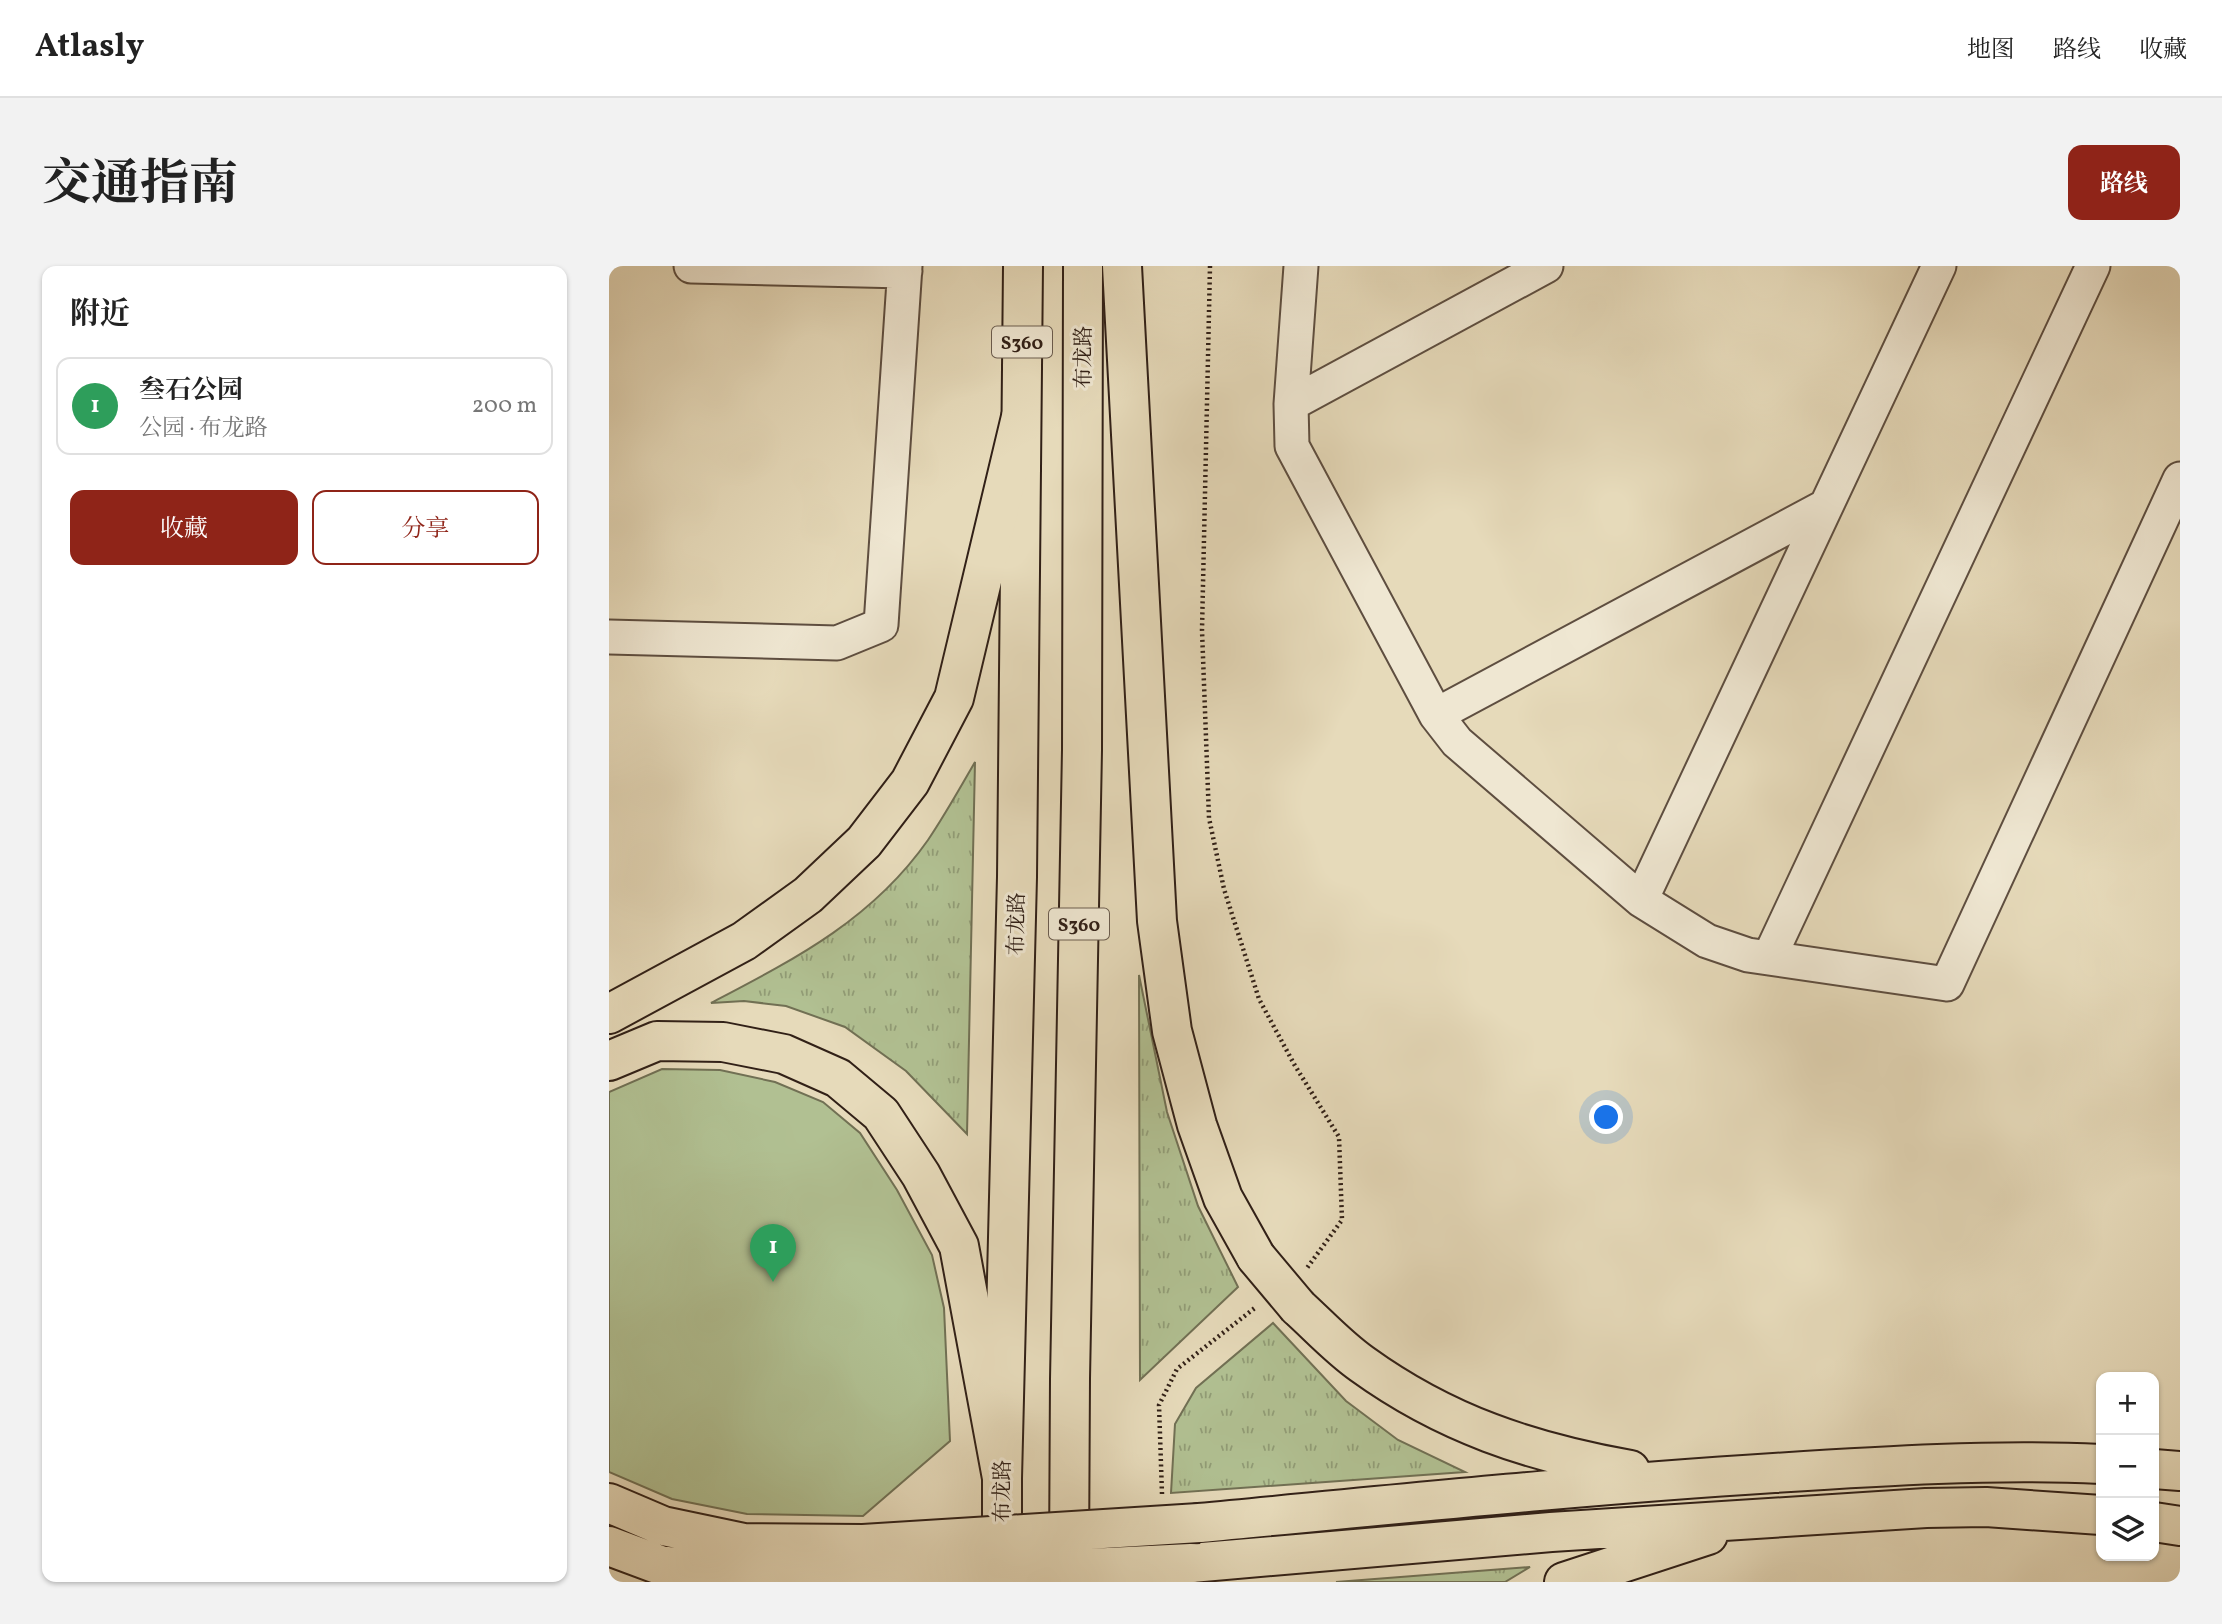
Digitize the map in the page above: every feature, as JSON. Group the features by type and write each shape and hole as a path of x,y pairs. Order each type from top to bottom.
{"main road":[{"name":"布龙路","path":"1002,1582 1002,1478 1017,877 1023,266"},
{"name":"布龙路","path":"1069,1582 1070,1365 1082,750 1083,266"},
{"path":"1122,266 1158,935 1172,1031 1197,1125 1223,1198 1256,1257 1297,1291 1360,1363 1423,1403 1489,1434 1571,1460 1680,1479"},
{"path":"609,1014 744,941 808,895 864,842 910,782 954,698 1021,418"},
{"path":"609,1061 657,1041 723,1042 784,1054 838,1078 881,1114 921,1175 959,1246 1002,1478"},
{"path":"609,1546 660,1565 758,1577 860,1562 1199,1523 1680,1479 1950,1462 2096,1464"},
{"path":"2159,1469 2180,1471"},
{"path":"609,1503 663,1526 744,1543 860,1562 1191,1563 1766,1516 1986,1507 2096,1515"},
{"path":"1564,1582 1766,1516"},
{"path":"2159,1523 2180,1526"}],"street":[{"path":"609,637 837,643 881,625 905,269 691,266"},
{"path":"1301,266 1291,404 1292,446 1436,715 1457,742 1641,900 1707,941 1748,955 1947,984 2180,479"},
{"path":"1291,404 1546,266"},
{"path":"1641,900 1939,266"},
{"path":"1769,958 2093,266"},
{"path":"1436,715 1826,506"}],"path":[{"path":"1210,266 1202,630 1209,818 1224,889 1259,999 1294,1064 1339,1136 1342,1220 1307,1268 1297,1291"},
{"path":"1163,1500 1159,1405 1177,1369 1259,1305"}],"green space":[{"path":"975,762 967,1134 906,1071 845,1027 786,1006 744,1001 711,1003 830,935 882,893 928,840"},
{"path":"1139,975 1167,1112 1198,1206 1238,1287 1140,1380"},
{"path":"662,1069 720,1070 775,1082 823,1102 860,1133 897,1190 932,1255 944,1308 950,1441 863,1516 747,1514 672,1499 609,1472 609,1092"},
{"path":"1273,1323 1346,1401 1398,1440 1465,1472 1171,1493 1175,1424 1196,1388"},
{"path":"1530,1567 1505,1582 1336,1582"}],"place":[{"name":"叁石公园","path":"773,1282"}]}
